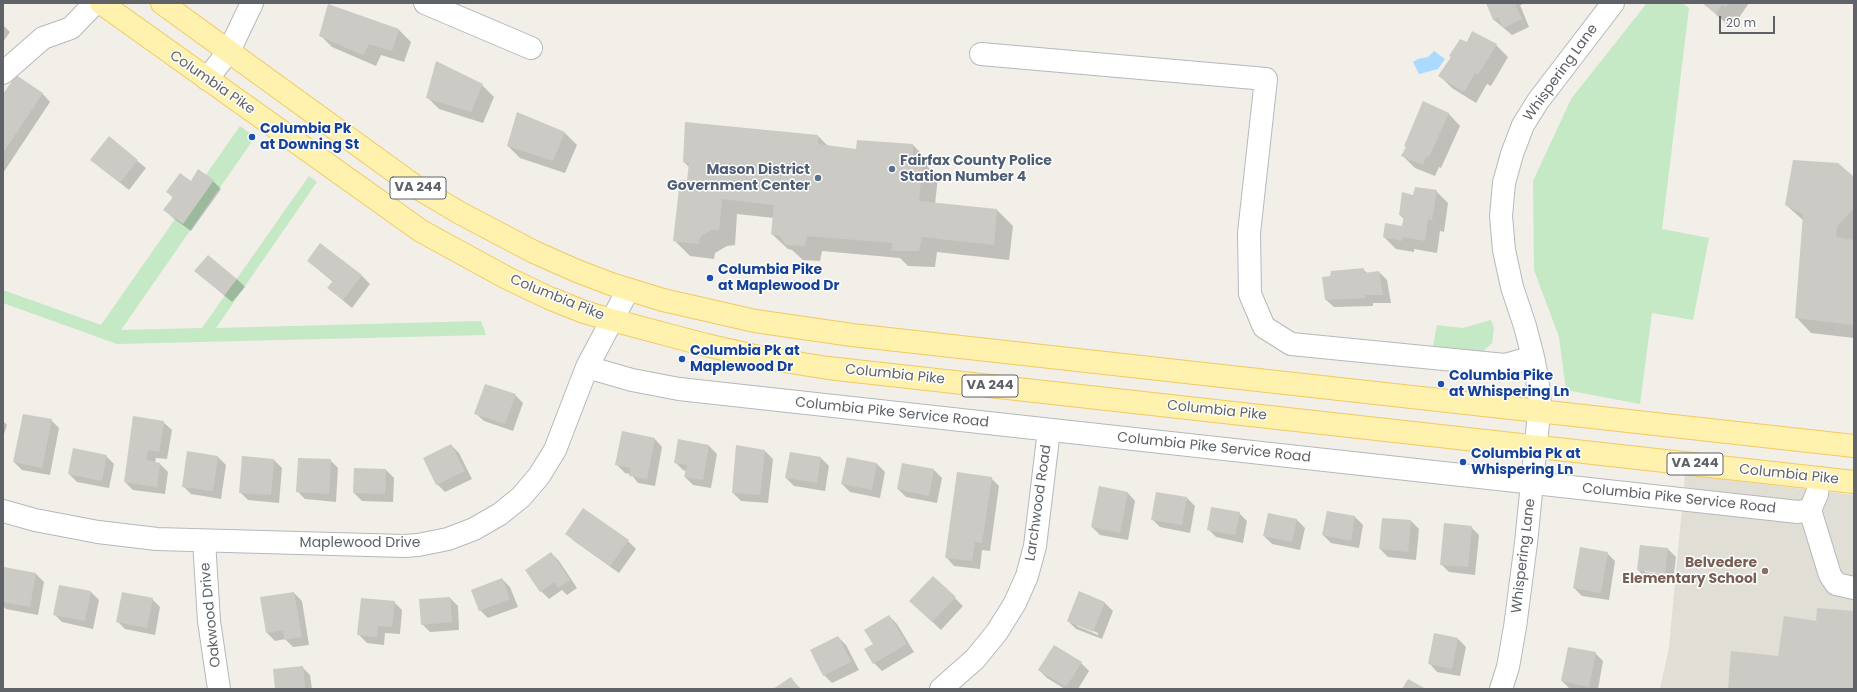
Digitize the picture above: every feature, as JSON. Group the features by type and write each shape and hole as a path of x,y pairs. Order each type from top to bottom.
{"main road":[{"name":"Columbia Pike","path":"101,3 421,231 507,278 549,298 584,312 612,320 706,345 759,357 828,368 1854,482"},
{"name":"VA 244","path":"162,3 416,187 441,202 534,252 577,271 628,290 663,300 755,321 852,335 1854,446"}],"street":[{"path":"3,73 43,38 71,28 95,3"},
{"path":"207,79 229,51 252,3"},
{"path":"425,3 531,48"},
{"name":"Whispering Lane","path":"1501,689 1508,667 1515,627 1539,412 1538,384 1533,357 1525,326 1512,287 1504,250 1501,216 1504,183 1512,154 1523,125 1538,100 1613,3"},
{"path":"981,54 1266,79 1249,233 1250,294 1264,327 1291,344 1505,364 1533,357"},
{"name":"Maplewood Drive","path":"3,512 35,520 98,532 157,539 411,546 448,539 474,529 500,514 521,497 539,476 555,450 587,367 628,290"},
{"name":"Columbia Pike Service Road","path":"587,367 632,380 679,389 1790,511 1810,510"},
{"name":"Larchwood Road","path":"941,689 975,659 997,632 1015,603 1027,576 1035,546 1049,430"},
{"path":"1819,478 1817,494 1810,510 1830,575 1836,584 1854,588"},
{"name":"Oakwood Drive","path":"204,541 209,621 218,689"}],"shaded area":[{"name":"Belvedere Elementary School","path":"1685,475 1854,495 1854,689 1660,689 1669,647"}],"green space":[{"path":"1647,3 1682,3 1689,8 1662,229 1709,238 1693,320 1652,313 1640,404 1566,390 1559,337 1534,270 1533,181 1571,99"},
{"path":"240,126 255,137 121,330 202,328 309,176 317,182 216,328 481,321 486,335 117,344 3,303 3,290 101,325"},
{"path":"1491,320 1494,328 1492,343 1479,355 1432,351 1437,325 1463,328"}],"water":[{"path":"1434,51 1445,59 1438,69 1419,74 1413,62 1418,59 1428,57"}],"building":[{"path":"1486,3 1515,3 1522,19 1503,28 1498,17 1493,20"},
{"path":"1702,3 1729,3 1726,7 1722,4 1716,14"},
{"path":"328,4 399,29 392,51 369,44 363,55 319,36"},
{"path":"1472,31 1497,44 1478,75 1475,73 1464,92 1438,76 1451,57 1449,56 1460,39 1467,42"},
{"path":"436,61 483,84 471,112 426,98"},
{"path":"16,75 43,93 3,153 3,94"},
{"path":"1423,101 1449,113 1429,157 1426,156 1423,165 1401,156 1406,147 1404,146"},
{"path":"517,112 565,132 553,161 507,146"},
{"path":"685,122 818,135 818,144 856,149 857,140 913,144 913,159 923,160 919,201 997,209 994,245 922,237 919,251 891,251 893,243 807,236 805,246 786,245 779,235 771,234 774,205 722,199 719,230 711,230 700,237 699,244 673,241 680,180 687,180 689,163 683,162"},
{"path":"109,136 138,160 120,183 90,160"},
{"path":"1793,160 1838,163 1853,176 1854,209 1837,226 1836,237 1854,240 1854,325 1795,318 1803,214 1785,205"},
{"path":"198,169 214,180 183,224 163,210 173,197 166,192 180,173 191,181"},
{"path":"1415,187 1437,190 1432,220 1428,219 1425,241 1402,237 1402,241 1383,237 1385,223 1402,226 1404,216 1399,215 1402,192 1413,195"},
{"path":"320,243 362,275 343,300 327,288 333,281 307,261"},
{"path":"208,255 237,279 224,295 194,271"},
{"path":"1364,268 1364,273 1379,271 1383,295 1365,295 1365,298 1325,300 1322,277 1330,276 1331,271"},
{"path":"485,384 516,394 505,424 474,414"},
{"path":"23,414 52,419 42,468 13,462"},
{"path":"133,416 164,421 159,452 148,450 146,460 160,463 157,487 124,482"},
{"path":"622,431 655,438 647,479 629,476 631,468 615,465"},
{"path":"678,439 709,445 703,480 684,477 687,465 674,463"},
{"path":"451,444 465,471 436,485 423,458"},
{"path":"736,445 765,450 760,495 732,493"},
{"path":"73,448 107,455 102,481 68,474"},
{"path":"187,451 218,456 213,491 182,487"},
{"path":"790,452 821,457 817,483 785,478"},
{"path":"242,456 274,459 271,495 239,493"},
{"path":"847,457 877,463 872,490 841,484"},
{"path":"298,458 331,459 329,494 296,492"},
{"path":"902,463 934,469 929,496 897,489"},
{"path":"354,468 386,469 385,494 353,493"},
{"path":"957,472 992,477 982,543 975,542 972,561 945,558"},
{"path":"1099,486 1128,492 1120,533 1091,527"},
{"path":"1156,492 1187,497 1182,525 1151,520"},
{"path":"1211,507 1240,512 1235,535 1207,530"},
{"path":"583,508 629,540 610,566 565,534"},
{"path":"1327,511 1355,516 1351,541 1322,535"},
{"path":"1268,513 1297,519 1292,542 1263,536"},
{"path":"1382,518 1411,520 1408,552 1379,549"},
{"path":"1444,523 1472,526 1468,567 1440,565"},
{"path":"1640,545 1668,548 1665,574 1637,570"},
{"path":"1580,547 1608,552 1601,593 1573,588"},
{"path":"551,552 570,580 558,588 555,582 540,592 525,570"},
{"path":"4,567 36,573 30,607 3,602"},
{"path":"933,576 956,597 932,622 909,601"},
{"path":"502,578 510,599 479,611 471,590"},
{"path":"59,585 91,591 85,621 53,615"},
{"path":"1079,591 1105,602 1093,632 1067,621"},
{"path":"122,592 153,598 147,628 116,622"},
{"path":"294,592 302,637 284,640 283,630 266,633 260,597"},
{"path":"450,597 452,622 421,625 419,599"},
{"path":"361,598 395,601 392,627 378,626 377,637 357,635"},
{"path":"1817,608 1854,611 1854,688 1728,689 1731,651 1778,656 1784,616 1816,621"},
{"path":"889,615 907,644 873,664 864,649 873,644 864,630"},
{"path":"1434,633 1458,638 1452,669 1428,664"},
{"path":"838,636 851,662 823,676 810,650"},
{"path":"1054,645 1082,662 1066,687 1038,670"},
{"path":"1568,647 1596,652 1589,687 1561,681"},
{"path":"303,666 305,689 275,689 273,669"},
{"path":"791,677 799,689 773,689"},
{"path":"1408,679 1426,689 1402,689"}],"place":[{"name":"Columbia Pk at Downing St","path":"252,137"},
{"name":"Fairfax County Police Station Number 4","path":"892,169"},
{"name":"Mason District Government Center","path":"818,178"},
{"name":"Columbia Pike at Maplewood Dr","path":"710,278"},
{"name":"Columbia Pk at Maplewood Dr","path":"682,359"},
{"name":"Columbia Pike at Whispering Ln","path":"1441,384"},
{"name":"Columbia Pk at Whispering Ln","path":"1463,462"},
{"name":"Belvedere Elementary School","path":"1765,571"}]}
